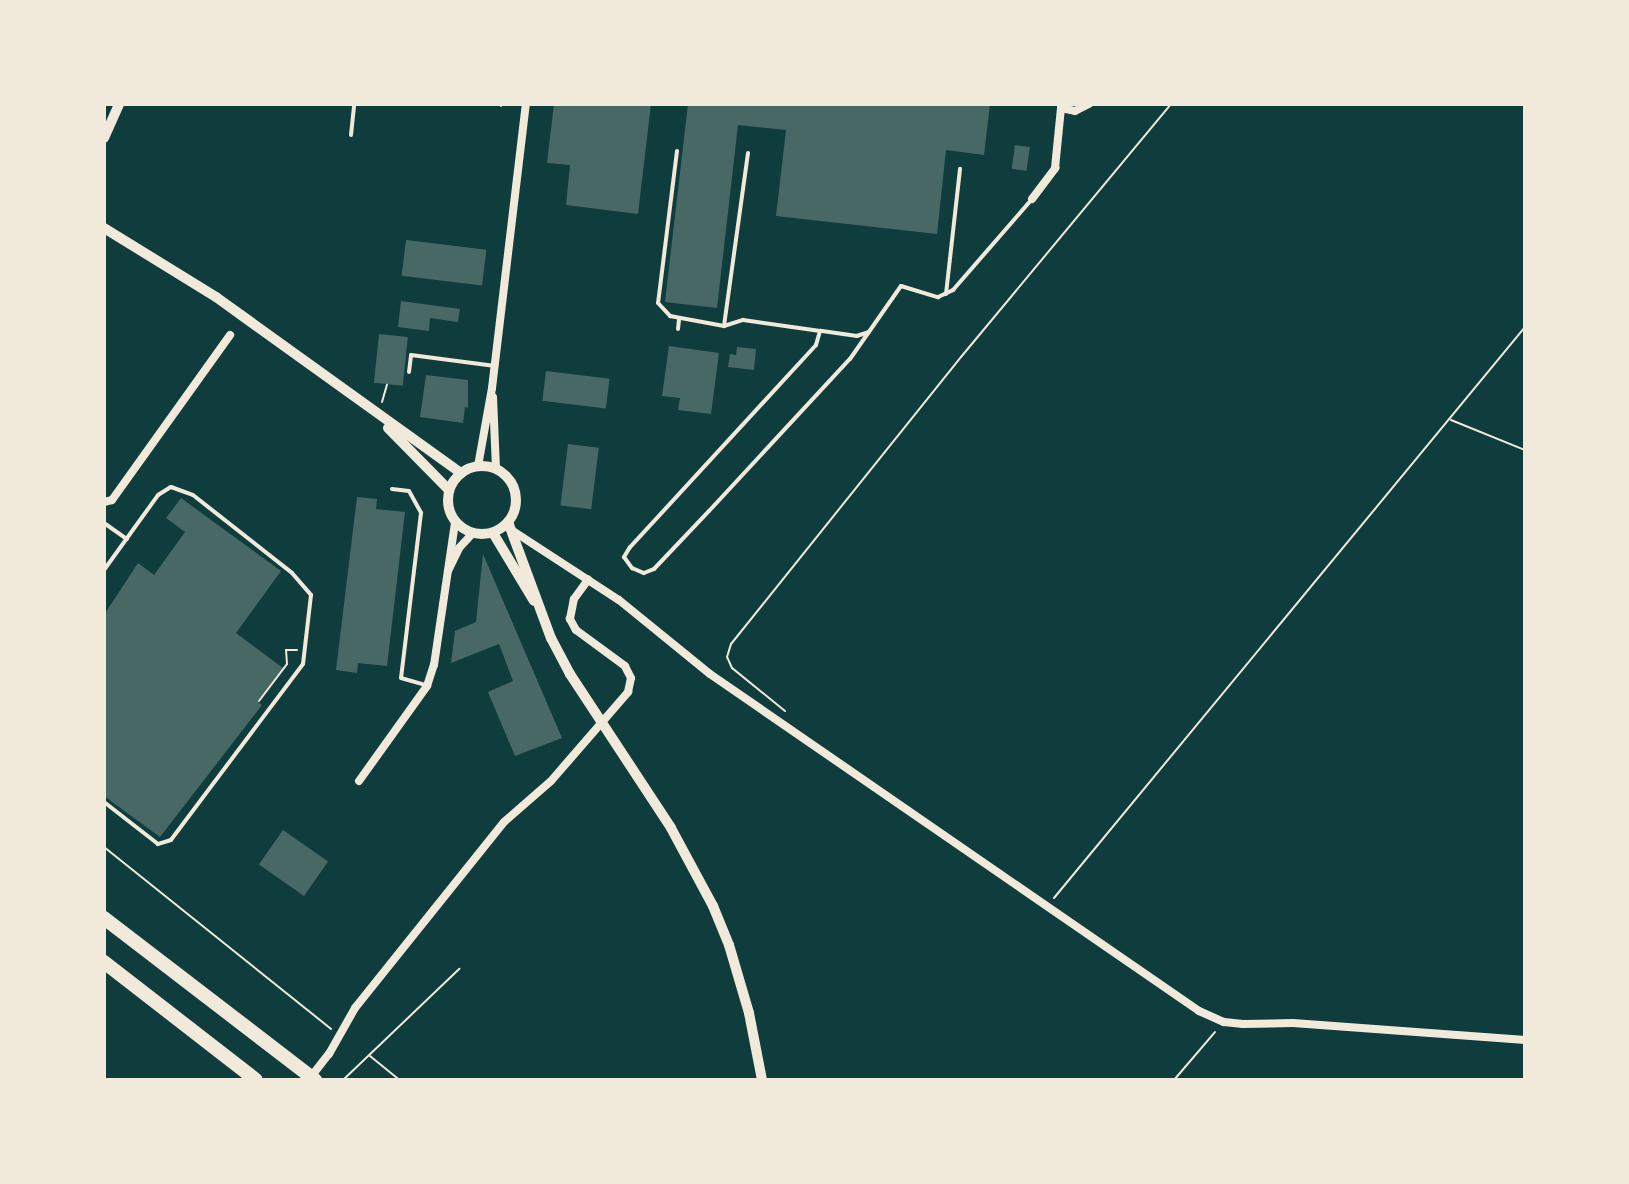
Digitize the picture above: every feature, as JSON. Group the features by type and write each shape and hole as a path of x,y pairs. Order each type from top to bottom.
{"highway":[{"path":"104,918 315,1080"},
{"path":"104,962 256,1080"}],"street":[{"path":"104,138 119,104"},
{"path":"478,466 495,366 526,104"},
{"path":"1032,199 1055,168 1059,106 1075,111 1089,104"},
{"path":"104,228 216,297 373,413 461,473"},
{"path":"104,502 112,500 230,335"},
{"path":"492,388 496,468"},
{"path":"373,413 449,490"},
{"path":"511,527 493,533 473,533 455,522 448,507 449,490 461,473 478,466 496,468 505,474 515,492 511,527 551,638 588,703 695,869 729,945 749,1013 762,1080"},
{"path":"359,781 427,686 434,665 444,579 455,522"},
{"path":"511,527 656,629 710,674 1199,1011 1224,1022 1293,1023 1525,1040"},
{"path":"444,579 459,548 473,533"},
{"path":"493,533 540,609"},
{"path":"308,1080 355,1008 496,832 551,781 628,692 631,678 625,666 576,630 570,619 574,599 588,580"}],"lane":[{"path":"351,135 354,104"},
{"path":"677,151 658,303 663,312 679,319 724,326 743,320 857,336 869,332"},
{"path":"724,326 748,153"},
{"path":"946,294 960,169"},
{"path":"820,331 816,345 630,547 624,557 632,568 644,573 654,569 850,359 901,286 927,295 946,294 1032,199"},
{"path":"678,329 679,319"},
{"path":"409,372 411,355 495,366"},
{"path":"104,570 158,495 171,487 184,489 303,583 311,595 305,651 299,670 171,840 158,844 104,802"},
{"path":"392,489 409,491 421,513 401,678 427,686"},
{"path":"104,523 127,539"}],"path":[{"path":"784,710 732,668 727,657 731,644 961,357 1171,104"},
{"path":"1048,905 1525,327"},
{"path":"373,413 386,395 387,385"},
{"path":"1450,420 1525,450"},
{"path":"259,701 287,664 286,650 305,651"},
{"path":"104,847 340,1035"},
{"path":"343,1080 459,969"},
{"path":"1174,1080 1224,1022"},
{"path":"370,1056 400,1080"}],"building":[{"path":"554,104 651,104 638,214 566,205 570,165 547,163"},
{"path":"688,104 990,104 984,155 946,150 937,234 776,216 786,130 738,125 717,308 665,302"},
{"path":"1015,145 1030,147 1027,171 1012,169"},
{"path":"406,240 486,250 482,286 402,276"},
{"path":"401,301 460,309 458,322 430,318 429,331 398,327"},
{"path":"379,334 408,337 403,386 374,383"},
{"path":"669,346 719,353 711,414 678,410 680,398 662,396"},
{"path":"737,347 756,349 754,370 728,367 730,354 736,355"},
{"path":"546,371 610,379 606,409 542,401"},
{"path":"426,375 468,380 468,408 465,407 463,423 420,417"},
{"path":"568,444 599,448 591,509 560,506"},
{"path":"357,497 377,499 376,509 405,512 387,666 358,663 357,673 336,670"},
{"path":"181,498 281,571 236,633 283,668 258,702 262,705 160,837 104,796 104,615 138,563 154,575 185,532 166,518"},
{"path":"483,554 562,738 515,756 488,692 513,681 499,644 451,663 455,631 476,622"},
{"path":"283,830 328,862 304,896 259,864"}]}
